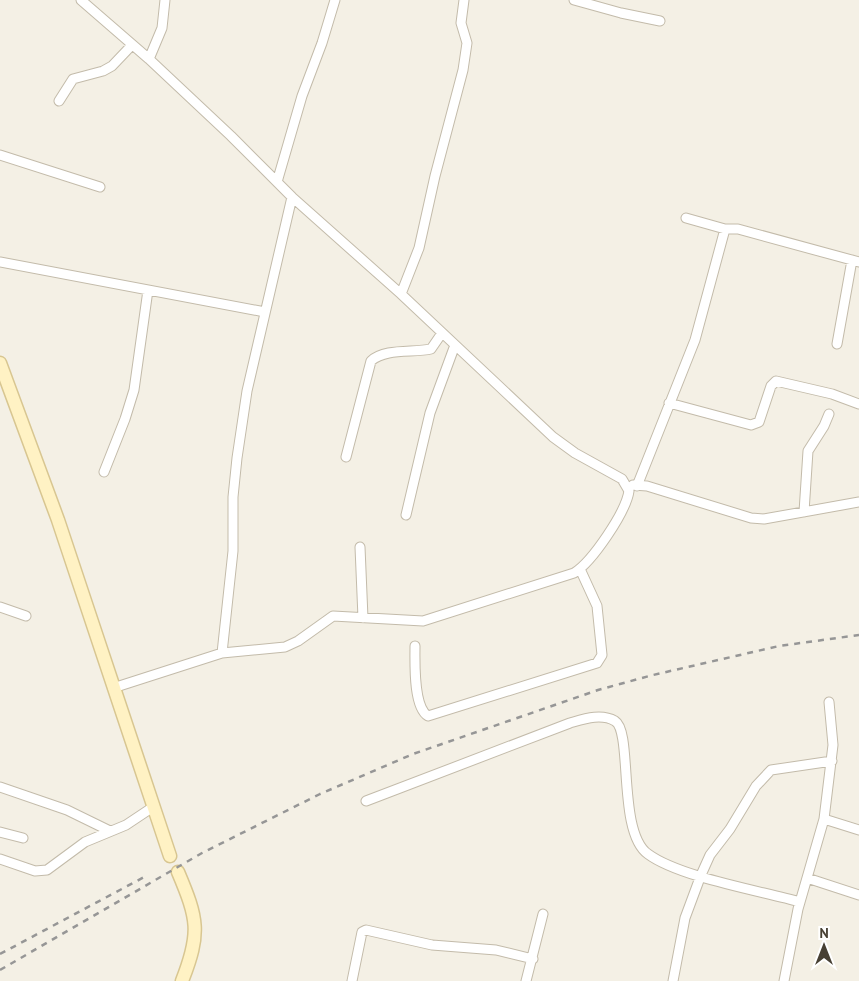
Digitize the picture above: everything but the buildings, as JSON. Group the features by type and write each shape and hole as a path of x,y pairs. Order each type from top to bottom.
{"street":[{"path":"81,0 149,59 231,136 292,197 401,294 553,437 575,453 632,485 647,486 751,518 764,519 859,502"},
{"path":"149,59 162,28 165,0"},
{"path":"277,182 302,96 322,43 335,0"},
{"path":"401,294 420,248 435,176 463,70 467,43 461,23 464,0"},
{"path":"574,0 621,14 660,21"},
{"path":"59,101 73,79 103,71 112,66 132,45"},
{"path":"0,155 100,187"},
{"path":"222,653 233,551 233,497 236,458 247,391 292,197"},
{"path":"686,218 725,229 738,229 856,261 838,344"},
{"path":"114,688 222,653 285,648 333,616 422,621 567,576 580,569 619,516 669,402 695,340 725,229"},
{"path":"0,262 265,312"},
{"path":"104,472 125,419 134,390 148,290"},
{"path":"346,457 371,361 375,357 385,354 431,349 442,333"},
{"path":"406,514 430,413 455,345"},
{"path":"1,369 58,520 170,856"},
{"path":"669,402 751,425 759,422 771,386 776,381 832,394 859,404"},
{"path":"804,512 808,451 824,426 828,414"},
{"path":"360,547 363,618"},
{"path":"414,646 415,683 422,708 428,716 597,663 602,655 597,606 580,569"},
{"path":"0,607 26,616"},
{"path":"784,981 800,902 824,819 833,745 829,702"},
{"path":"366,801 570,722 603,717 614,720 622,731 628,798 640,846 648,854 671,866 800,902"},
{"path":"674,981 685,918 701,875 710,855 730,830 765,773 778,768 832,761"},
{"path":"0,788 68,810 110,831"},
{"path":"0,859 41,872 48,870 85,842 126,825 153,807"},
{"path":"824,819 859,830"},
{"path":"0,832 23,838"},
{"path":"178,872 195,915 193,943 182,981"},
{"path":"807,878 859,895"},
{"path":"526,981 543,914"},
{"path":"352,981 359,940 362,932 366,930 432,944 496,950 533,959"}],"railway":[{"path":"0,970 202,853 320,794 413,754 598,690 653,675 779,646 859,635"},
{"path":"0,954 148,875"}]}
